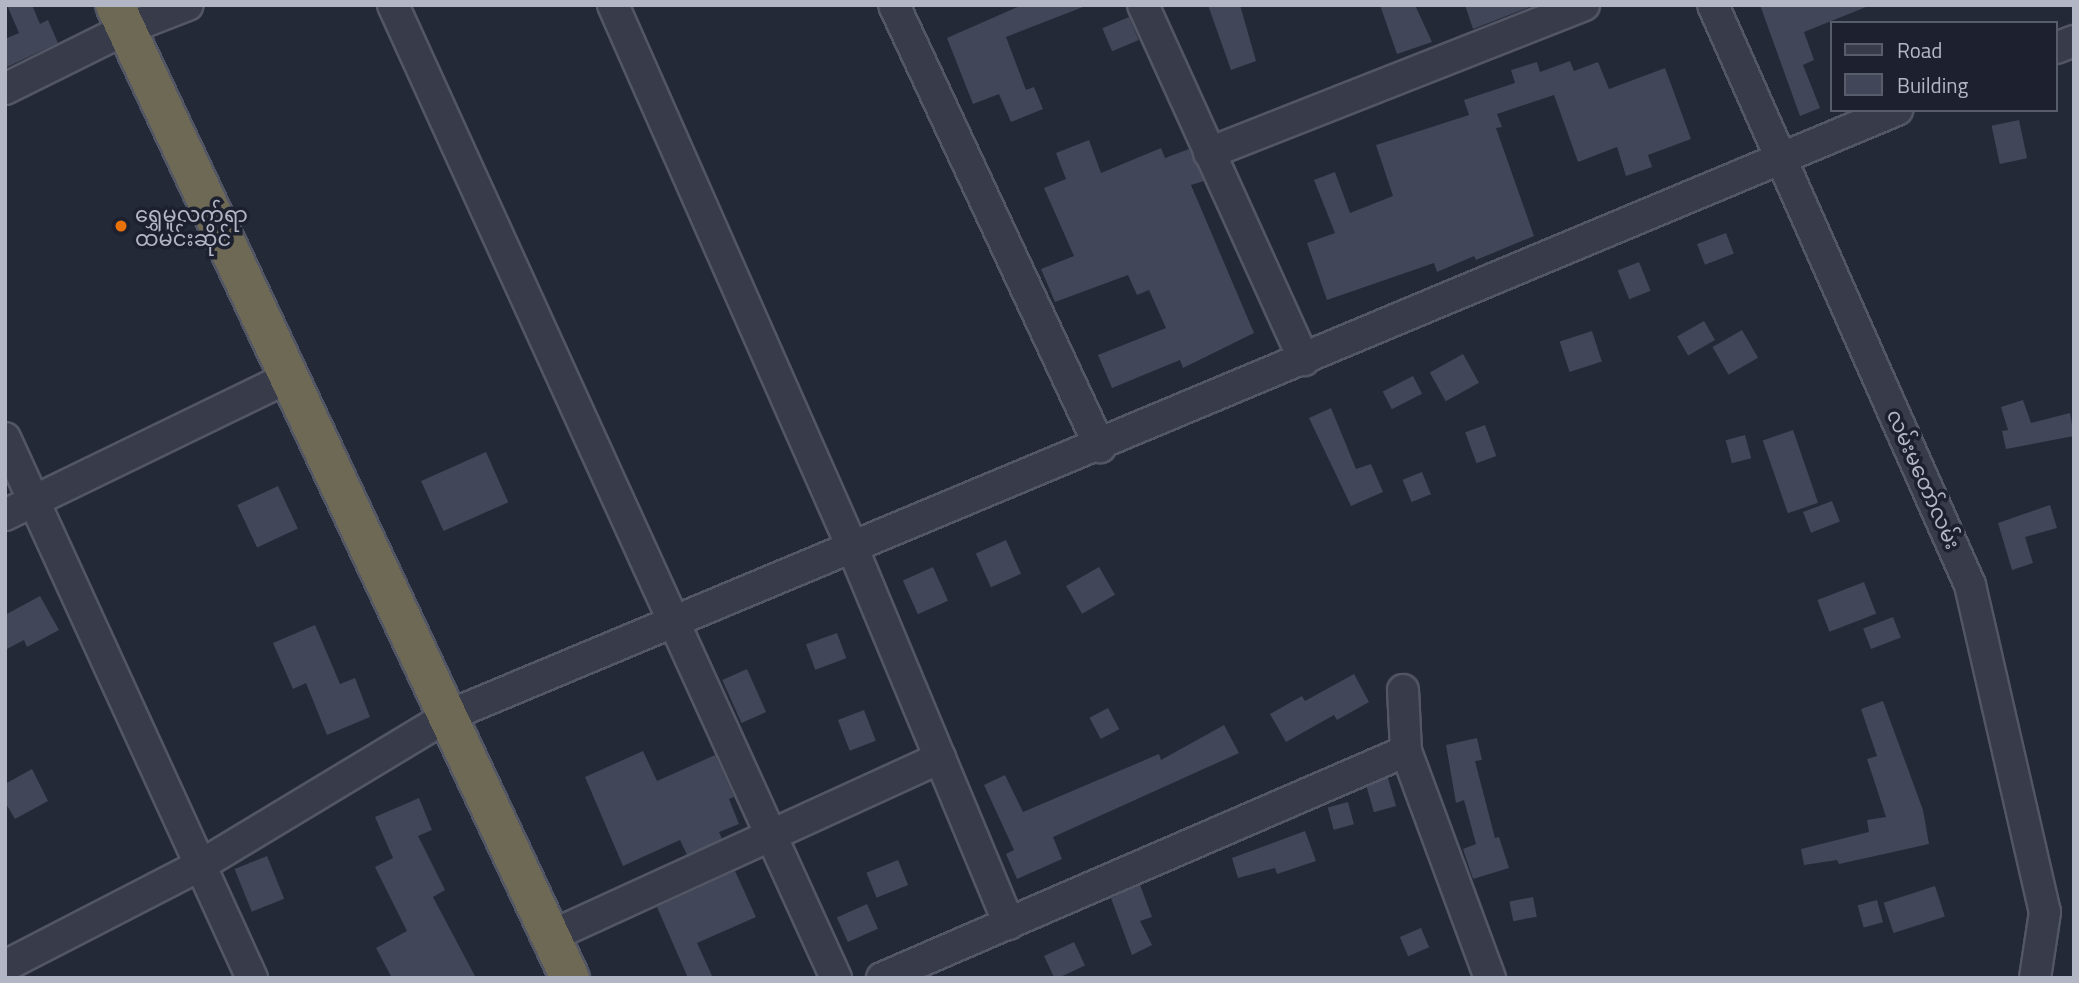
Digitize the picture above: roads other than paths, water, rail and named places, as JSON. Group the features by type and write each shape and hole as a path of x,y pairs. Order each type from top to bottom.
{"highway":[{"path":"120,17 570,978"}],"street":[{"path":"5,89 120,17 188,5"},
{"path":"393,5 836,978"},
{"path":"613,5 853,549 1009,924"},
{"path":"894,5 1100,447"},
{"path":"1143,5 1304,360"},
{"path":"1209,153 1584,5"},
{"name":"လမ်းမတော်လမ်း","path":"1713,5 1970,585 2045,912 2035,978"},
{"path":"5,966 201,865 448,716 1100,447 1781,156 1893,112"},
{"path":"5,515 289,377"},
{"path":"5,438 252,978"},
{"path":"1403,690 1406,751 1490,978"},
{"path":"882,978 1406,751"},
{"path":"551,936 940,758"}],"place":[{"name":"ရွှေမူလက်ရာ ထမင်းဆိုင်","path":"121,226"}]}
